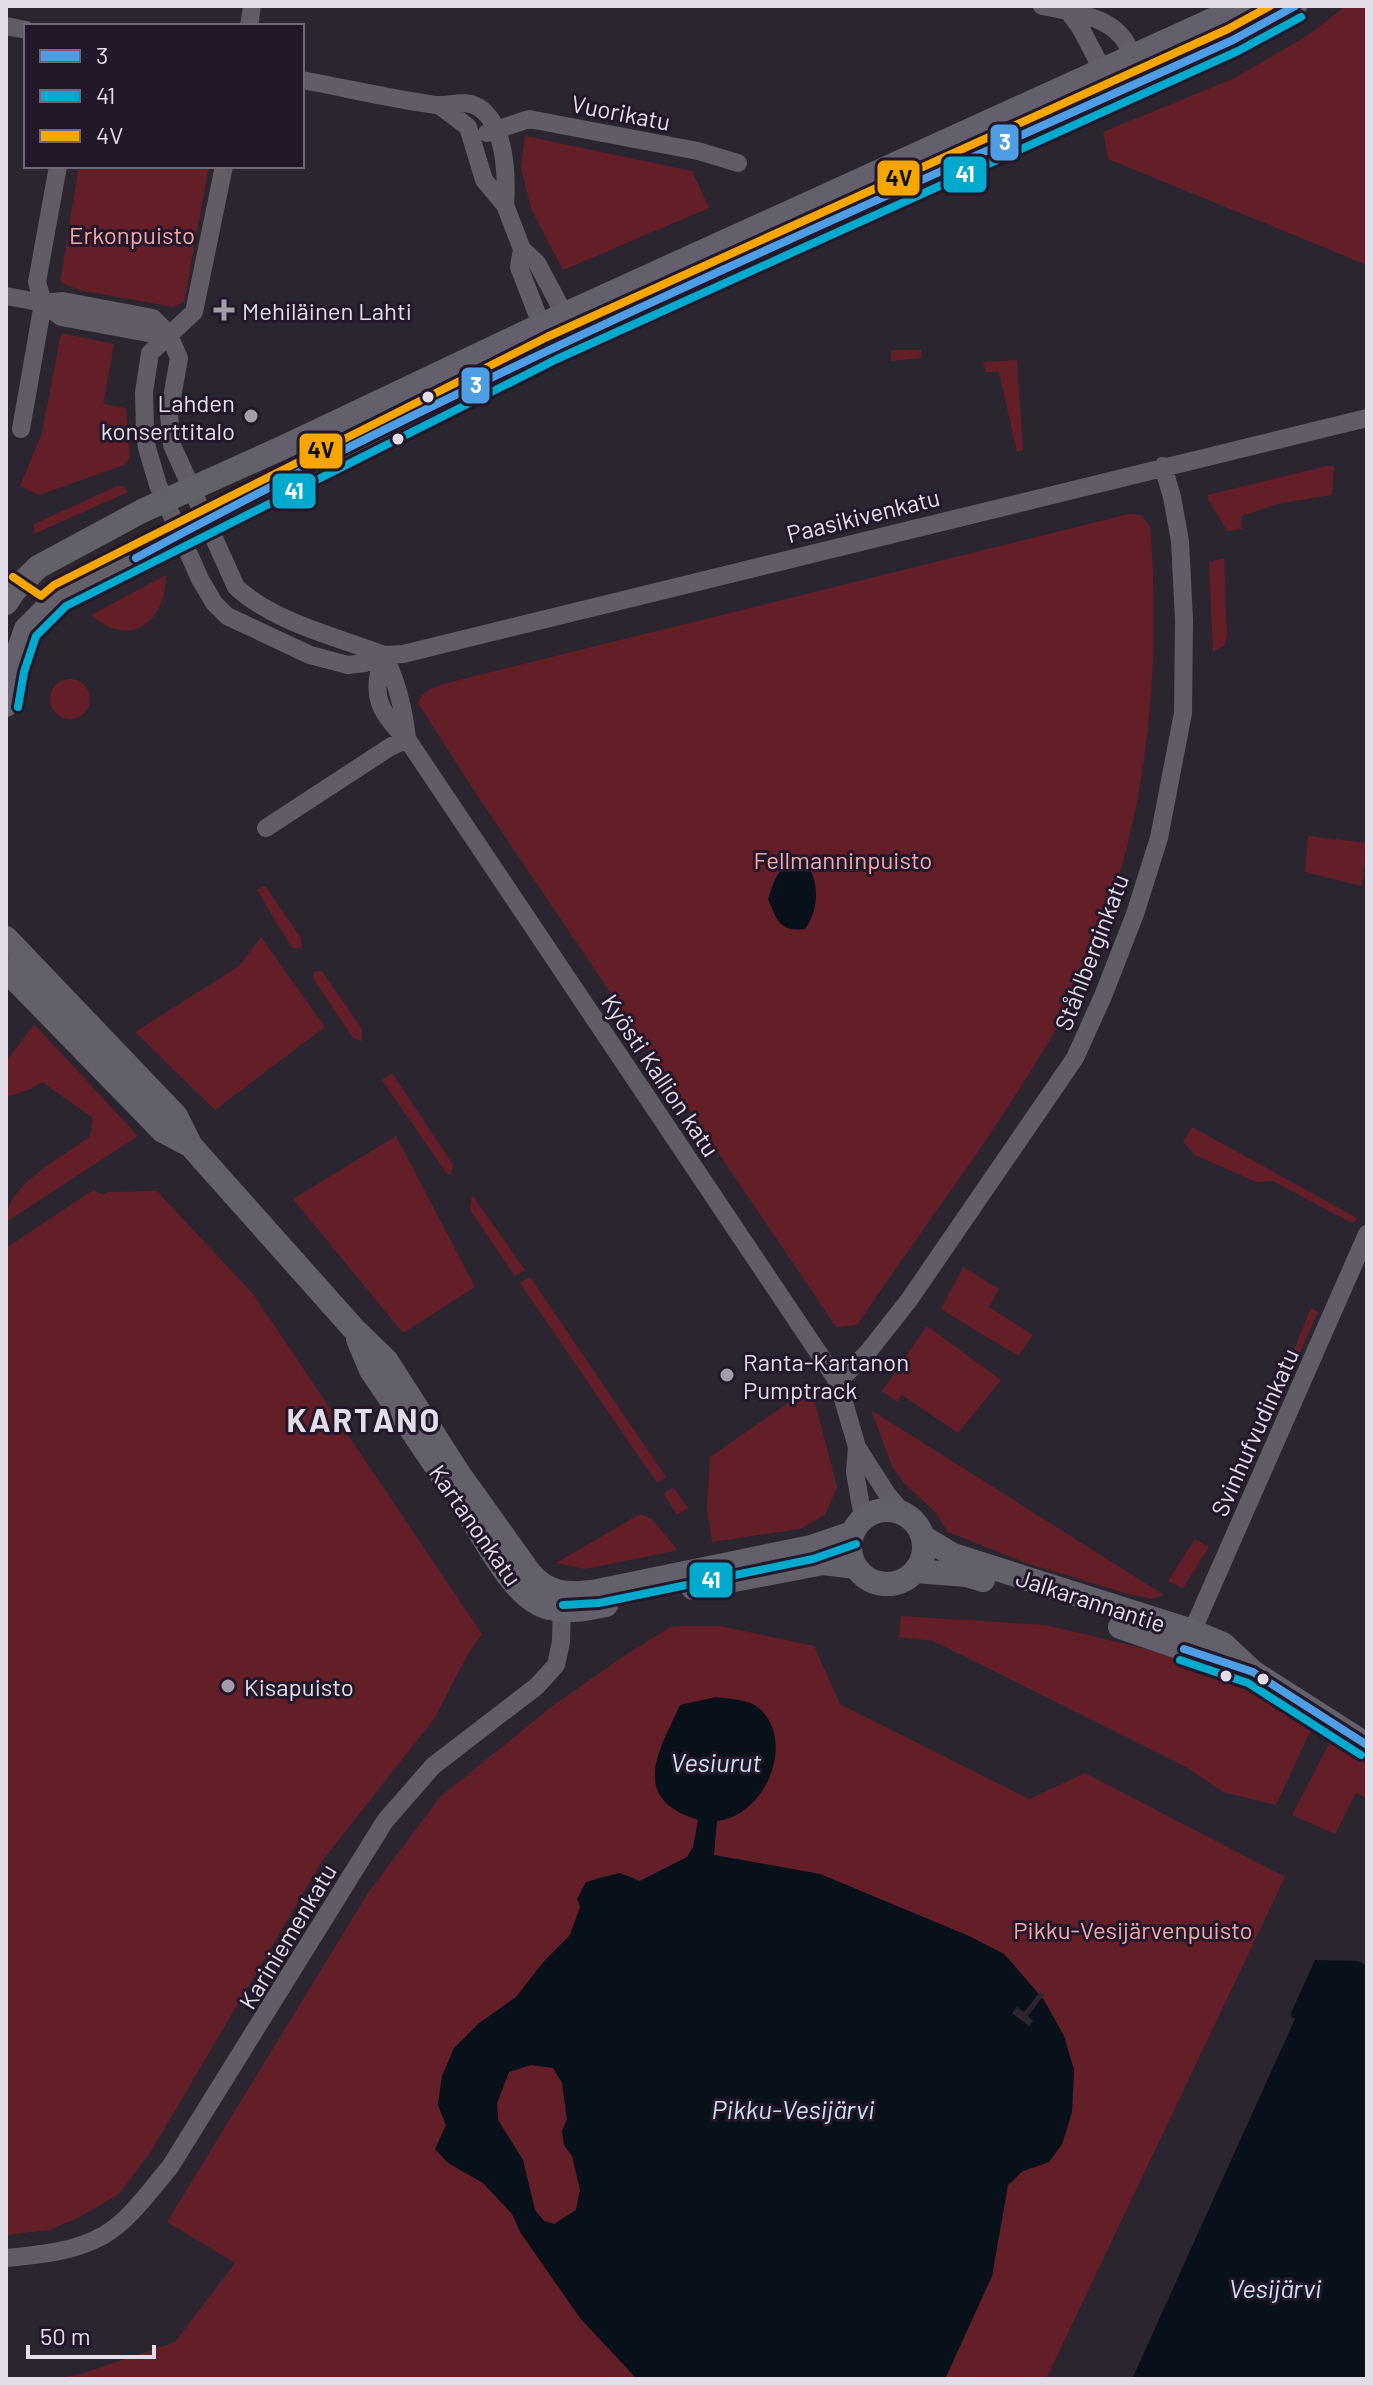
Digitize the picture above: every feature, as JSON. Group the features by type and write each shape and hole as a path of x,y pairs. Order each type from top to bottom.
{"main road":[{"path":"42,611 9,594 38,567 87,539 541,325 1243,6"},
{"path":"6,705 18,649 26,629 59,596 552,348 1233,40 1295,6"},
{"name":"Kartanonkatu","path":"6,938 176,1116 191,1146 353,1328 386,1360 459,1474 536,1580 562,1602 598,1607 823,1563 856,1567"},
{"name":"Kartanonkatu","path":"6,970 163,1131 191,1146"},
{"name":"Kartanonkatu","path":"353,1328 371,1370 514,1582 529,1599 550,1609 597,1591 796,1550 858,1526"},
{"path":"883,1510 904,1514 923,1537 924,1549 915,1571 898,1582 875,1582 856,1567 850,1550 858,1526 883,1510"},
{"name":"Jalkarannantie","path":"923,1537 953,1555 1188,1640"},
{"name":"Jalkarannantie","path":"915,1571 967,1575 1188,1640 1223,1644 1253,1672 1367,1745"}],"street":[{"path":"1042,6 1068,11 1107,23 1120,34 1132,56 1128,86 1102,69 1068,11"},
{"path":"304,80 439,105 468,103 478,107 495,130 502,146 507,177 505,205"},
{"path":"439,105 468,127 484,180 505,205 522,249 537,263 577,338"},
{"name":"Vuorikatu","path":"473,139 529,119 698,151 738,163"},
{"path":"21,429 43,303 37,282 58,168"},
{"name":"Paasikivenkatu","path":"224,168 194,312 150,353 144,392 153,506 180,534 200,579 214,603 227,616 310,655 348,665 1363,417"},
{"path":"522,249 519,267 552,348"},
{"path":"6,296 43,303 61,317 148,333 168,333"},
{"name":"Paasikivenkatu","path":"168,333 179,358 169,415 172,445 236,587 251,601 384,655"},
{"name":"Ståhlberginkatu","path":"838,1382 868,1352 909,1300 1075,1058 1135,914 1159,838 1183,713 1184,620 1180,541 1163,466"},
{"name":"Kyösti Kallion katu","path":"384,655 376,676 385,717 407,739 838,1382 857,1447 887,1494 904,1514"},
{"path":"266,828 407,739"},
{"name":"Svinhufvudinkatu","path":"1188,1640 1367,1234"},
{"name":"Kyösti Kallion katu","path":"857,1447 858,1526"},
{"name":"Kariniemenkatu","path":"6,2258 55,2252 104,2235 135,2207 170,2167 385,1821 433,1766 537,1686 556,1665 561,1642 562,1602"}],"green space":[{"path":"1346,6 1367,6 1367,265 1108,159 1103,132 1235,78 1308,35"},
{"path":"525,136 692,171 709,208 563,270 531,209 521,167"},
{"name":"Erkonpuisto","path":"79,168 209,168 184,302 173,307 79,290 60,282"},
{"path":"61,333 114,344 103,404 126,408 130,458 124,465 39,495 20,486 42,433"},
{"path":"891,350 921,350 922,358 891,361"},
{"path":"1017,360 1023,450 1017,452 999,372 986,372 983,362"},
{"path":"1334,466 1332,495 1282,503 1241,516 1242,529 1227,531 1208,499 1208,495"},
{"path":"123,486 128,492 34,534 34,524"},
{"name":"Fellmanninpuisto","path":"1129,514 1141,515 1150,526 1153,645 1150,704 1133,822 1099,937 1063,1017 979,1150 857,1325 836,1327 418,703 425,693 446,683"},
{"path":"1224,558 1227,636 1224,646 1213,652 1209,562"},
{"path":"166,575 160,606 153,618 143,626 119,630 91,615"},
{"path":"70,679 84,685 90,699 84,713 70,719 56,713 50,699 56,685"},
{"path":"1308,836 1367,843 1362,886 1305,872"},
{"path":"265,886 301,938 302,949 290,945 257,890"},
{"path":"261,937 325,1027 215,1110 135,1032 239,966"},
{"path":"316,971 322,971 362,1029 362,1041 353,1038 313,978"},
{"path":"34,1024 138,1136 6,1222 15,1195 25,1183 90,1136 93,1118 42,1082 31,1089 9,1096 6,1094 6,1062"},
{"path":"392,1073 453,1165 451,1174 447,1174 382,1080"},
{"path":"1192,1127 1357,1218 1355,1222 1273,1181 1256,1182 1195,1155 1183,1142"},
{"path":"396,1136 475,1287 403,1333 293,1199"},
{"name":"Kisapuisto","path":"93,1190 103,1195 108,1192 157,1191 253,1294 482,1634 434,1719 322,1861 150,2153 119,2194 78,2218 49,2230 6,2235 6,1248"},
{"path":"472,1195 525,1270 515,1276 470,1210"},
{"path":"963,1267 999,1289 989,1307 1033,1335 1018,1356 941,1309"},
{"path":"530,1277 666,1477 657,1483 520,1283"},
{"path":"1311,1308 1318,1312 1295,1363 1289,1362"},
{"path":"927,1326 1001,1380 958,1433 902,1395 897,1402 882,1391"},
{"path":"811,1387 837,1487 825,1515 800,1529 712,1542 707,1508 710,1457"},
{"path":"871,1410 1164,1595 1152,1599 1125,1593 1026,1563 948,1532 935,1512 904,1483 892,1466"},
{"path":"673,1487 688,1508 677,1515 664,1494"},
{"path":"640,1514 652,1519 676,1548 675,1551 585,1569 556,1563"},
{"path":"1195,1539 1209,1547 1183,1588 1168,1581"},
{"path":"901,1616 1046,1625 1179,1657 1315,1721 1276,1805 1223,1792 1186,1767 933,1641 899,1637"},
{"name":"Pikku-Vesijärvenpuisto","path":"720,1626 814,1646 840,1704 1029,1799 1085,1773 1285,1877 1046,2379 945,2379 992,2276 1008,2185 1022,2171 1049,2162 1062,2144 1072,2112 1074,2070 1064,2036 1044,2000 1004,1954 968,1936 820,1874 714,1855 698,1821 693,1847 687,1857 639,1881 619,1873 596,1878 580,1907 570,1935 545,1960 516,1997 478,2024 442,2076 438,2105 446,2125 448,2163 483,2183 513,2214 521,2232 580,2318 637,2379 53,2379 81,2374 175,2342 235,2263 167,2222 368,1893 441,1796 554,1705 670,1627"},
{"path":"1332,1738 1367,1764 1367,1798 1356,1793 1335,1834 1292,1815"},
{"path":"531,2065 553,2068 562,2083 567,2119 562,2131 564,2145 572,2156 580,2190 576,2210 554,2224 544,2221 535,2210 523,2160 498,2120 497,2103 509,2072"}],"water":[{"path":"806,864 816,887 813,914 805,929 790,929 777,919 768,899 780,872 789,866"},
{"name":"Pikku-Vesijärvi","path":"716,1697 750,1703 759,1708 770,1722 775,1739 775,1757 761,1792 749,1806 734,1816 717,1821 714,1855 820,1874 969,1936 1004,1954 1044,2000 1064,2036 1074,2070 1072,2112 1062,2144 1049,2162 1023,2171 1008,2185 992,2276 945,2379 637,2379 580,2318 520,2232 512,2214 483,2183 448,2163 435,2149 446,2125 438,2105 442,2076 454,2048 478,2024 516,1997 545,1960 570,1935 580,1907 577,1899 586,1882 620,1873 640,1881 687,1857 693,1847 698,1820 677,1811 663,1800 656,1787 658,1757 680,1705","holes":["531,2065 553,2068 562,2083 567,2119 562,2131 564,2145 572,2156 580,2190 576,2210 554,2224 544,2221 535,2210 523,2160 498,2120 497,2103 509,2072"]},
{"name":"Vesijärvi","path":"1315,1960 1358,1961 1367,1966 1367,2379 1132,2379 1295,2019 1290,2015"}],"pier":[{"path":"1040,1992 1044,1995 1028,2016 1033,2021 1029,2026 1012,2013 1017,2007 1024,2012"}],"transit line":[{"name":"4V","path":"13,577 41,596 54,585 547,337 1228,29 1270,6"},
{"name":"3","path":"136,558 270,487 543,353 1233,40 1295,6"},
{"name":"41","path":"18,707 24,672 36,636 66,606 557,359 1238,51 1301,17"},
{"name":"41","path":"563,1605 599,1603 813,1559 856,1544"},
{"name":"3","path":"1184,1649 1253,1672 1367,1745"},
{"name":"41","path":"1180,1660 1248,1683 1361,1755"}],"place":[{"name":"Mehiläinen Lahti","path":"224,310"},
{"name":"Lahden konserttitalo","path":"251,416"},
{"name":"Ranta-Kartanon Pumptrack","path":"727,1375"},
{"name":"Kisapuisto","path":"228,1686"}],"district":[{"name":"KARTANO","path":"364,1419"}],"water label":[{"name":"Vesiurut","path":"716,1761"}]}
